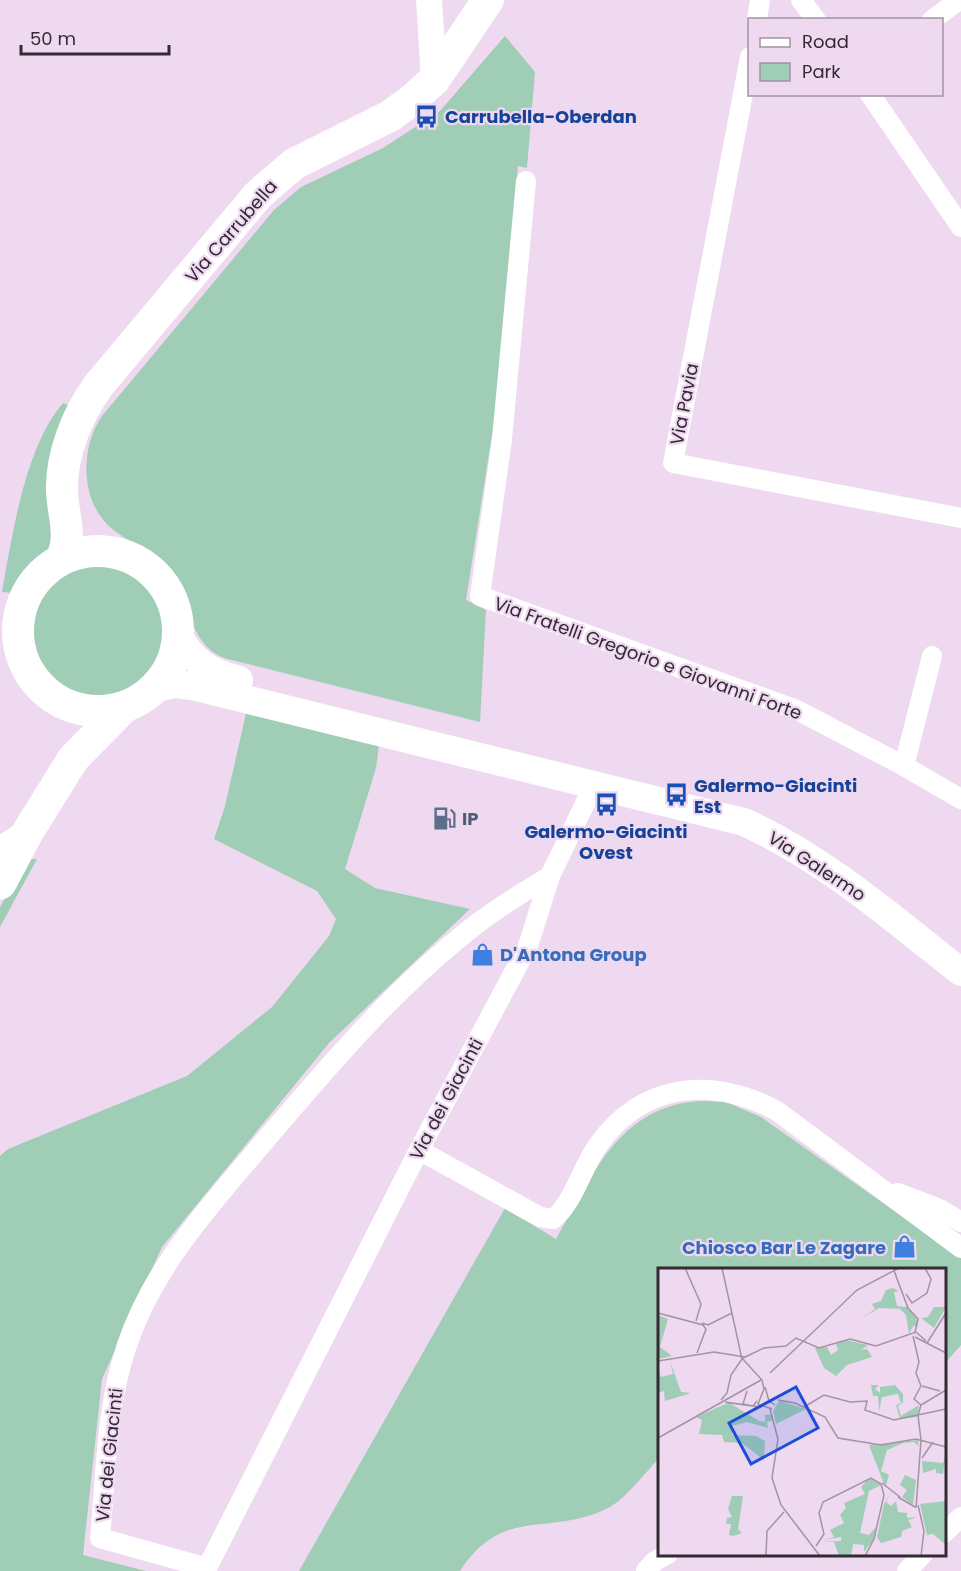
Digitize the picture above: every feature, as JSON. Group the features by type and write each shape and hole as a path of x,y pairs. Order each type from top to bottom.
{"highway":[{"path":"0,883 12,846"}],"main road":[{"name":"Via Carrubella","path":"61,560 68,546 62,491 67,456 79,415 98,387 258,195 294,164 390,116 434,80 488,0"},
{"path":"67,456 78,502 95,530 122,554 149,568 164,585 175,606 179,636 171,665 154,689"},
{"path":"122,554 84,552 61,560 41,575 11,616 18,630 21,653 31,675 46,692 77,709 100,712 123,708"},
{"path":"179,636 193,659 215,674 367,716 443,746"},
{"path":"12,846 74,759 123,708 154,689 175,684 192,686 443,746"},
{"name":"Via Galermo","path":"443,746 726,816 763,831 832,872 961,972"}],"street":[{"path":"429,0 434,80"},
{"path":"757,18 760,0"},
{"path":"801,0 814,18"},
{"path":"935,18 960,0"},
{"name":"Via Pavia","path":"748,68 673,464 961,518"},
{"path":"871,96 961,226"},
{"name":"Via Fratelli Gregorio e Giovanni Forte","path":"526,181 502,439 480,596 797,710 904,766 961,799"},
{"path":"904,766 932,656"},
{"name":"Via dei Giacinti","path":"550,876 478,923 414,979 324,1072 188,1232 165,1265 127,1345 117,1383 110,1430 100,1538 207,1568 419,1150 528,946 550,876 596,783"},
{"path":"419,1150 540,1217 553,1218 563,1208 598,1145 634,1108 678,1090 721,1090 754,1098 777,1111 882,1186 935,1218 961,1248"},
{"path":"935,1218 961,1222"},
{"path":"646,1571 655,1561 664,1556"},
{"path":"907,1571 922,1556"}],"green space":[{"path":"505,36 535,72 527,168 518,166 497,403 466,600 486,610 480,722 224,658 212,651 196,632 169,571 156,558 110,527 100,516 88,488 86,473 90,443 102,416 274,210 301,187 383,148 440,111"},
{"path":"63,403 68,405 55,440 50,478 51,553 29,568 12,593 2,592 16,519 30,467 50,421"},
{"path":"96,561 123,566 146,582 162,605 167,632 162,659 146,682 123,698 96,703 69,698 46,682 30,659 25,632 30,605 46,582 69,566"},
{"path":"247,709 380,737 376,768 345,869 375,888 470,909 329,1043 162,1247 102,1379 83,1555 146,1571 0,1571 0,1156 8,1149 187,1076 272,1007 329,936 336,919 317,891 214,839 225,806"},
{"path":"26,859 37,859 0,927 0,907"},
{"path":"700,1101 726,1102 761,1117 961,1258 961,1345 946,1362 946,1268 658,1268 658,1459 620,1500 606,1509 585,1517 527,1526 493,1537 476,1551 460,1571 299,1571 505,1208 556,1239 596,1169 611,1149 628,1131 648,1116 672,1106"}],"place":[{"name":"Carrubella-Oberdan","path":"427,116"},
{"name":"Galermo-Giacinti Est","path":"676,795"},
{"name":"Galermo-Giacinti Ovest","path":"606,805"},
{"name":"IP","path":"444,818"},
{"name":"D'Antona Group","path":"482,954"},
{"name":"Chiosco Bar Le Zagare","path":"904,1247"}]}
